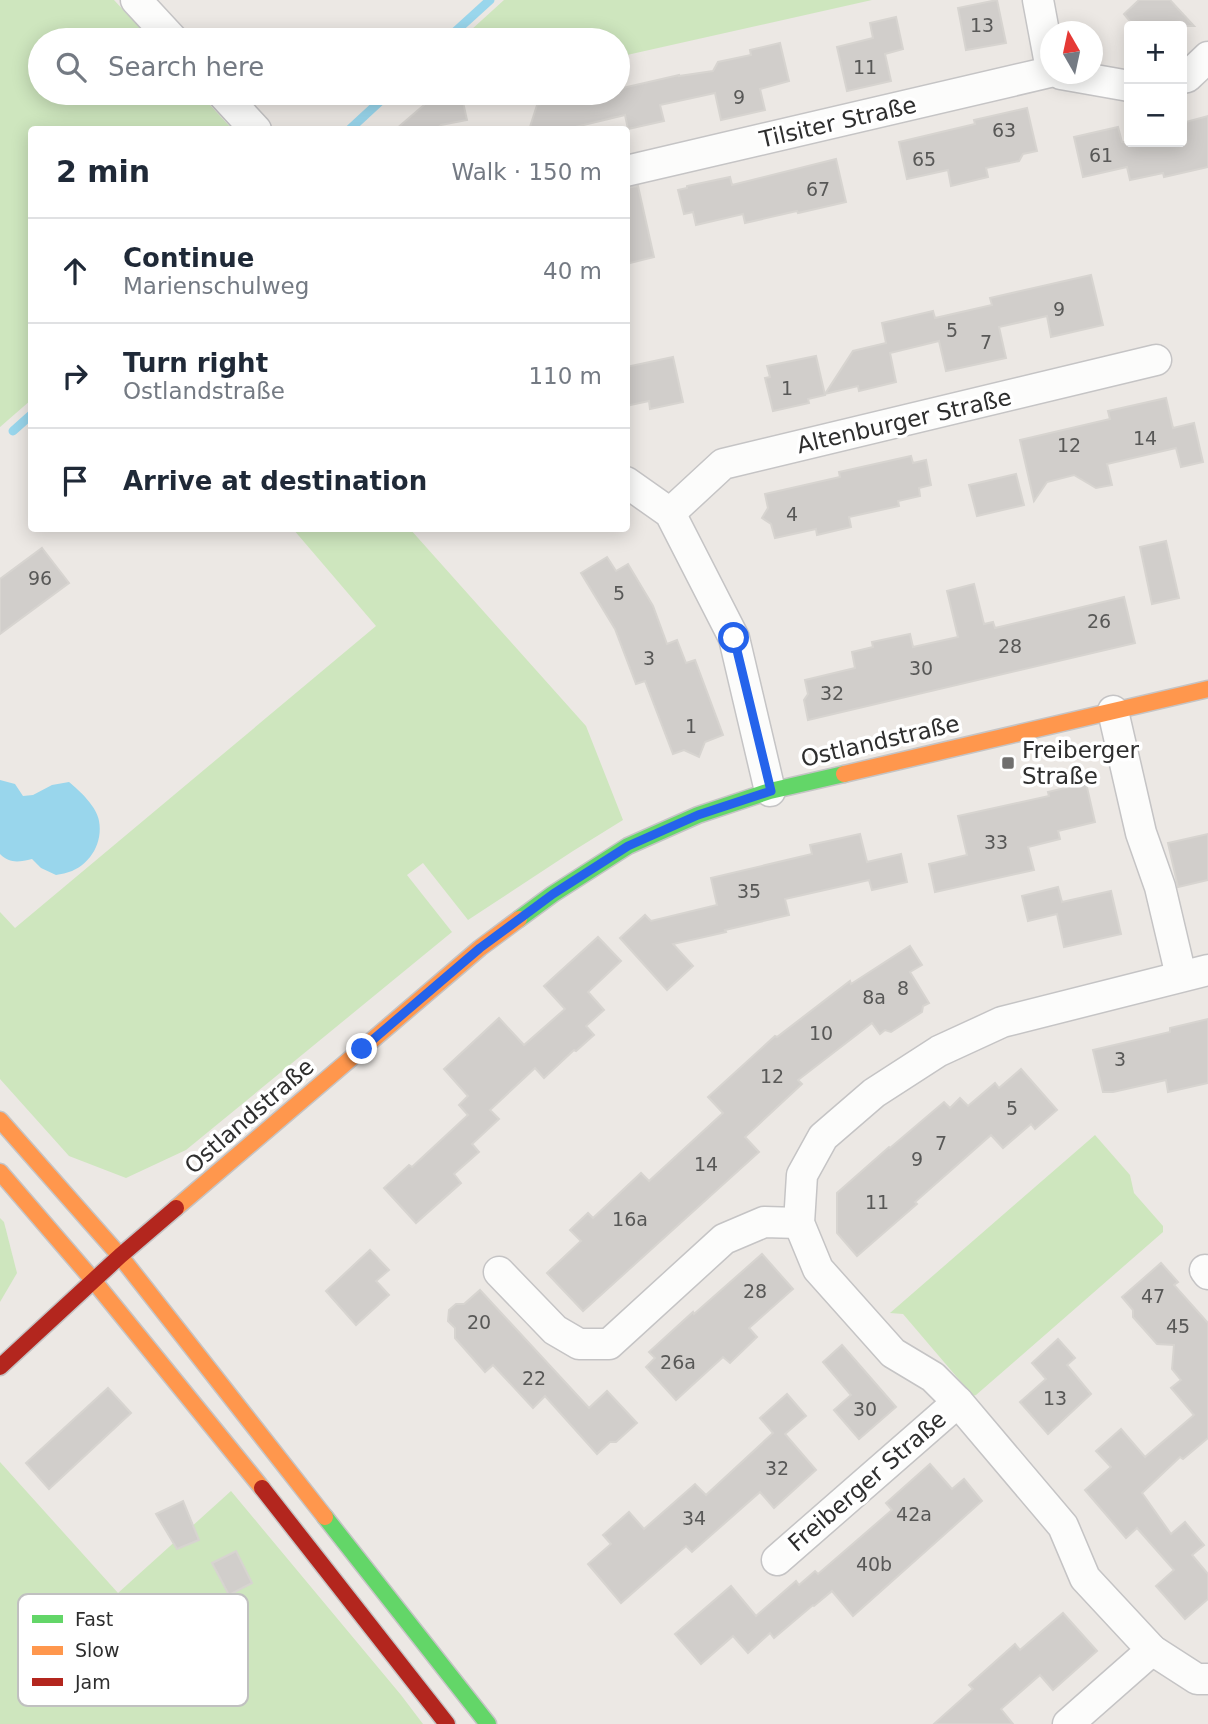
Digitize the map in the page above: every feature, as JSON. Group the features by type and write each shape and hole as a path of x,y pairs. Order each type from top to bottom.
{"main road":[{"name":"Ostlandstraße","path":"0,1367 120,1256 480,948 553,894 628,846 698,815 771,791 1208,689"},
{"path":"0,1119 120,1256 488,1724"},
{"path":"0,1172 93,1280 247,1469 447,1724"}],"street":[{"path":"136,0 162,28"},
{"path":"1038,0 1042,21"},
{"path":"1187,77 1208,57"},
{"name":"Tilsiter Straße","path":"630,170 1040,75"},
{"path":"1103,81 1124,85"},
{"path":"233,105 252,126"},
{"name":"Altenburger Straße","path":"670,513 723,464 1156,360"},
{"path":"630,485 670,513 734,638 771,791"},
{"name":"Freiberger Straße","path":"1113,711 1141,833 1194,973 1002,1022 939,1051 874,1093 823,1137 803,1175 799,1223 818,1269 893,1353 933,1377 958,1402 1063,1526 1085,1578 1152,1650 1197,1679 1208,1679"},
{"path":"499,1272 555,1330 579,1344 608,1344 724,1239 764,1222 799,1223"},
{"name":"Freiberger Straße","path":"777,1560 958,1402"},
{"path":"1068,1724 1152,1650"}],"green space":[{"path":"0,0 114,0 140,28 28,28 28,105 210,105 229,126 28,126 28,403 0,427"},
{"path":"504,0 872,0 630,54 630,28 473,28"},
{"path":"296,532 413,532 586,726 623,820 468,920 423,863 407,875 452,932 186,1150 126,1178 69,1156 0,1079 0,912 15,928 376,626"},
{"path":"1095,1135 1130,1175 1134,1193 1163,1226 1163,1232 973,1396 903,1314 890,1313"},
{"path":"0,1218 4,1222 17,1273 0,1302"},
{"path":"0,1462 118,1593 231,1491 423,1724 0,1724"}],"water":[{"path":"0,780 15,784 23,796 69,782 83,795 98,816 100,829 94,851 85,863 72,871 56,875 41,868 32,859 15,861 0,854"}],"building":[{"path":"997,0 1006,43 966,50 958,8"},
{"path":"1139,0 1170,0 1194,26 1187,26 1187,21 1130,21 1124,14"},
{"path":"896,17 903,49 885,54 891,81 847,91 837,47 873,38 870,23"},
{"path":"780,43 789,81 760,89 765,110 721,120 715,93 660,105 664,121 630,129 625,115 580,126 530,126 537,105 630,105 630,86 679,75 713,71 718,62 751,55 750,50"},
{"path":"424,105 464,105 467,120 440,126 400,126"},
{"path":"1027,108 1037,151 1023,154 1019,161 986,168 988,177 951,186 948,170 907,179 899,142 975,124 974,120"},
{"path":"1208,116 1208,167 1164,177 1163,173 1130,180 1127,167 1083,177 1074,137 1118,127 1124,147 1187,147 1187,122"},
{"path":"836,159 846,202 745,223 743,214 696,225 693,212 684,214 678,190 687,186 730,177 732,185"},
{"path":"638,186 654,257 630,263 630,187"},
{"path":"1091,275 1103,325 1051,337 1047,316 999,327 1006,358 946,371 939,341 890,353 896,382 859,391 858,386 825,394 853,351 886,343 882,323 933,311 935,318 992,305 990,298"},
{"path":"816,356 825,395 808,399 809,403 773,411 765,378 770,377 767,366"},
{"path":"673,357 683,402 650,409 649,401 630,405 630,366"},
{"path":"1166,398 1173,428 1194,423 1203,462 1181,467 1176,448 1107,464 1112,485 1096,488 1074,475 1047,482 1034,501 1020,440 1110,419 1108,411"},
{"path":"911,456 913,463 926,460 931,485 919,488 920,496 898,501 899,506 849,517 851,527 817,535 816,529 775,538 771,524 762,518 768,508 765,494 840,477 839,472"},
{"path":"1016,474 1024,505 977,516 969,485"},
{"path":"1166,541 1179,598 1152,604 1140,547"},
{"path":"42,548 69,583 0,634 0,579"},
{"path":"607,557 616,571 628,564 653,606 667,644 677,640 686,663 695,660 723,735 705,742 699,757 684,750 673,754 645,681 636,684 615,629 581,573"},
{"path":"974,584 984,624 993,622 995,628 1124,597 1135,643 808,720 804,700 808,694 805,680 855,668 852,652 873,647 872,642 910,634 913,647 958,637 947,591"},
{"path":"1086,783 1095,822 1058,831 1060,839 1028,847 1034,870 935,892 929,864 967,855 958,816 1049,796 1048,792"},
{"path":"860,834 867,862 901,854 907,882 872,890 869,880 785,899 789,915 673,944 693,966 667,990 620,938 645,915 651,921 717,905 711,878 812,854 810,845"},
{"path":"1208,834 1208,880 1178,887 1168,843"},
{"path":"1058,887 1062,902 1111,891 1121,934 1064,947 1057,914 1028,921 1022,896"},
{"path":"598,937 621,961 588,992 604,1010 586,1026 594,1035 544,1078 535,1068 490,1110 499,1119 472,1144 479,1152 454,1174 461,1183 416,1223 384,1188 409,1165 412,1167 468,1115 459,1105 468,1096 444,1069 499,1018 524,1045 565,1009 544,986"},
{"path":"910,946 922,965 910,972 929,1003 923,1006 922,1012 891,1032 885,1030 880,1034 872,1023 798,1080 802,1084 745,1137 759,1152 583,1311 547,1273 581,1241 570,1230 588,1213 593,1218 641,1173 649,1181 723,1113 708,1097 775,1036 850,981 851,984"},
{"path":"1208,1019 1208,1083 1168,1092 1166,1080 1103,1092 1093,1050 1170,1032 1170,1028"},
{"path":"1021,1069 1057,1110 1035,1129 1031,1124 1003,1148 991,1135 857,1256 837,1233 837,1193 944,1102 950,1108 960,1098 968,1106 995,1083 999,1088"},
{"path":"370,1250 389,1270 376,1281 389,1295 356,1325 326,1291"},
{"path":"762,1254 793,1289 749,1328 757,1337 730,1363 723,1357 676,1400 646,1367 655,1358 649,1352"},
{"path":"1161,1263 1178,1282 1174,1285 1208,1323 1208,1438 1183,1459 1180,1457 1142,1493 1171,1534 1185,1522 1204,1545 1192,1555 1208,1574 1208,1599 1185,1619 1156,1586 1174,1570 1137,1528 1126,1538 1085,1490 1111,1467 1096,1451 1121,1429 1145,1457 1194,1415 1171,1388 1181,1380 1172,1369 1174,1345 1157,1344 1133,1317 1133,1310 1122,1297"},
{"path":"480,1290 589,1408 607,1391 637,1423 616,1442 610,1442 597,1454 545,1396 533,1408 493,1365 485,1372 455,1338 455,1328 448,1321 449,1310 456,1304 464,1304"},
{"path":"1058,1339 1075,1358 1067,1365 1091,1394 1048,1434 1020,1402 1046,1379 1032,1363"},
{"path":"842,1345 896,1407 859,1439 834,1410 851,1395 823,1362"},
{"path":"108,1388 131,1413 49,1489 26,1463"},
{"path":"787,1394 806,1416 785,1434 816,1470 774,1508 760,1492 692,1552 686,1546 621,1603 588,1564 611,1544 603,1535 629,1512 644,1529 695,1484 706,1495 773,1433 760,1418"},
{"path":"930,1464 952,1489 964,1479 982,1501 853,1616 832,1591 774,1638 770,1633 748,1653 733,1636 701,1664 675,1634 731,1586 756,1616 796,1581 799,1585 815,1571 818,1574 892,1510 886,1503"},
{"path":"183,1501 199,1540 177,1549 156,1514"},
{"path":"236,1551 252,1583 228,1594 212,1563"},
{"path":"1063,1613 1097,1651 1053,1690 1040,1675 1001,1709 1013,1724 934,1724 973,1689 969,1685 1015,1644 1020,1650"}],"waterway":[{"path":"459,28 490,0"},
{"path":"353,126 376,105"},
{"path":"13,431 28,418"}],"traffic: fast":[{"path":"519,919 628,846 698,815 770,791 844,774"},
{"path":"325,1517 488,1724"}],"traffic: slow":[{"path":"844,774 1208,689"},
{"path":"176,1208 480,948 519,919"},
{"path":"0,1120 120,1256 325,1517"},
{"path":"0,1172 93,1280 262,1488"}],"traffic: jam":[{"path":"0,1367 176,1208"},
{"path":"262,1488 447,1724"}],"place":[{"name":"Freiberger Straße","path":"1008,763"}],"route":[{"path":"362,1049 480,948 553,894 628,846 698,815 771,791 734,638"}]}
